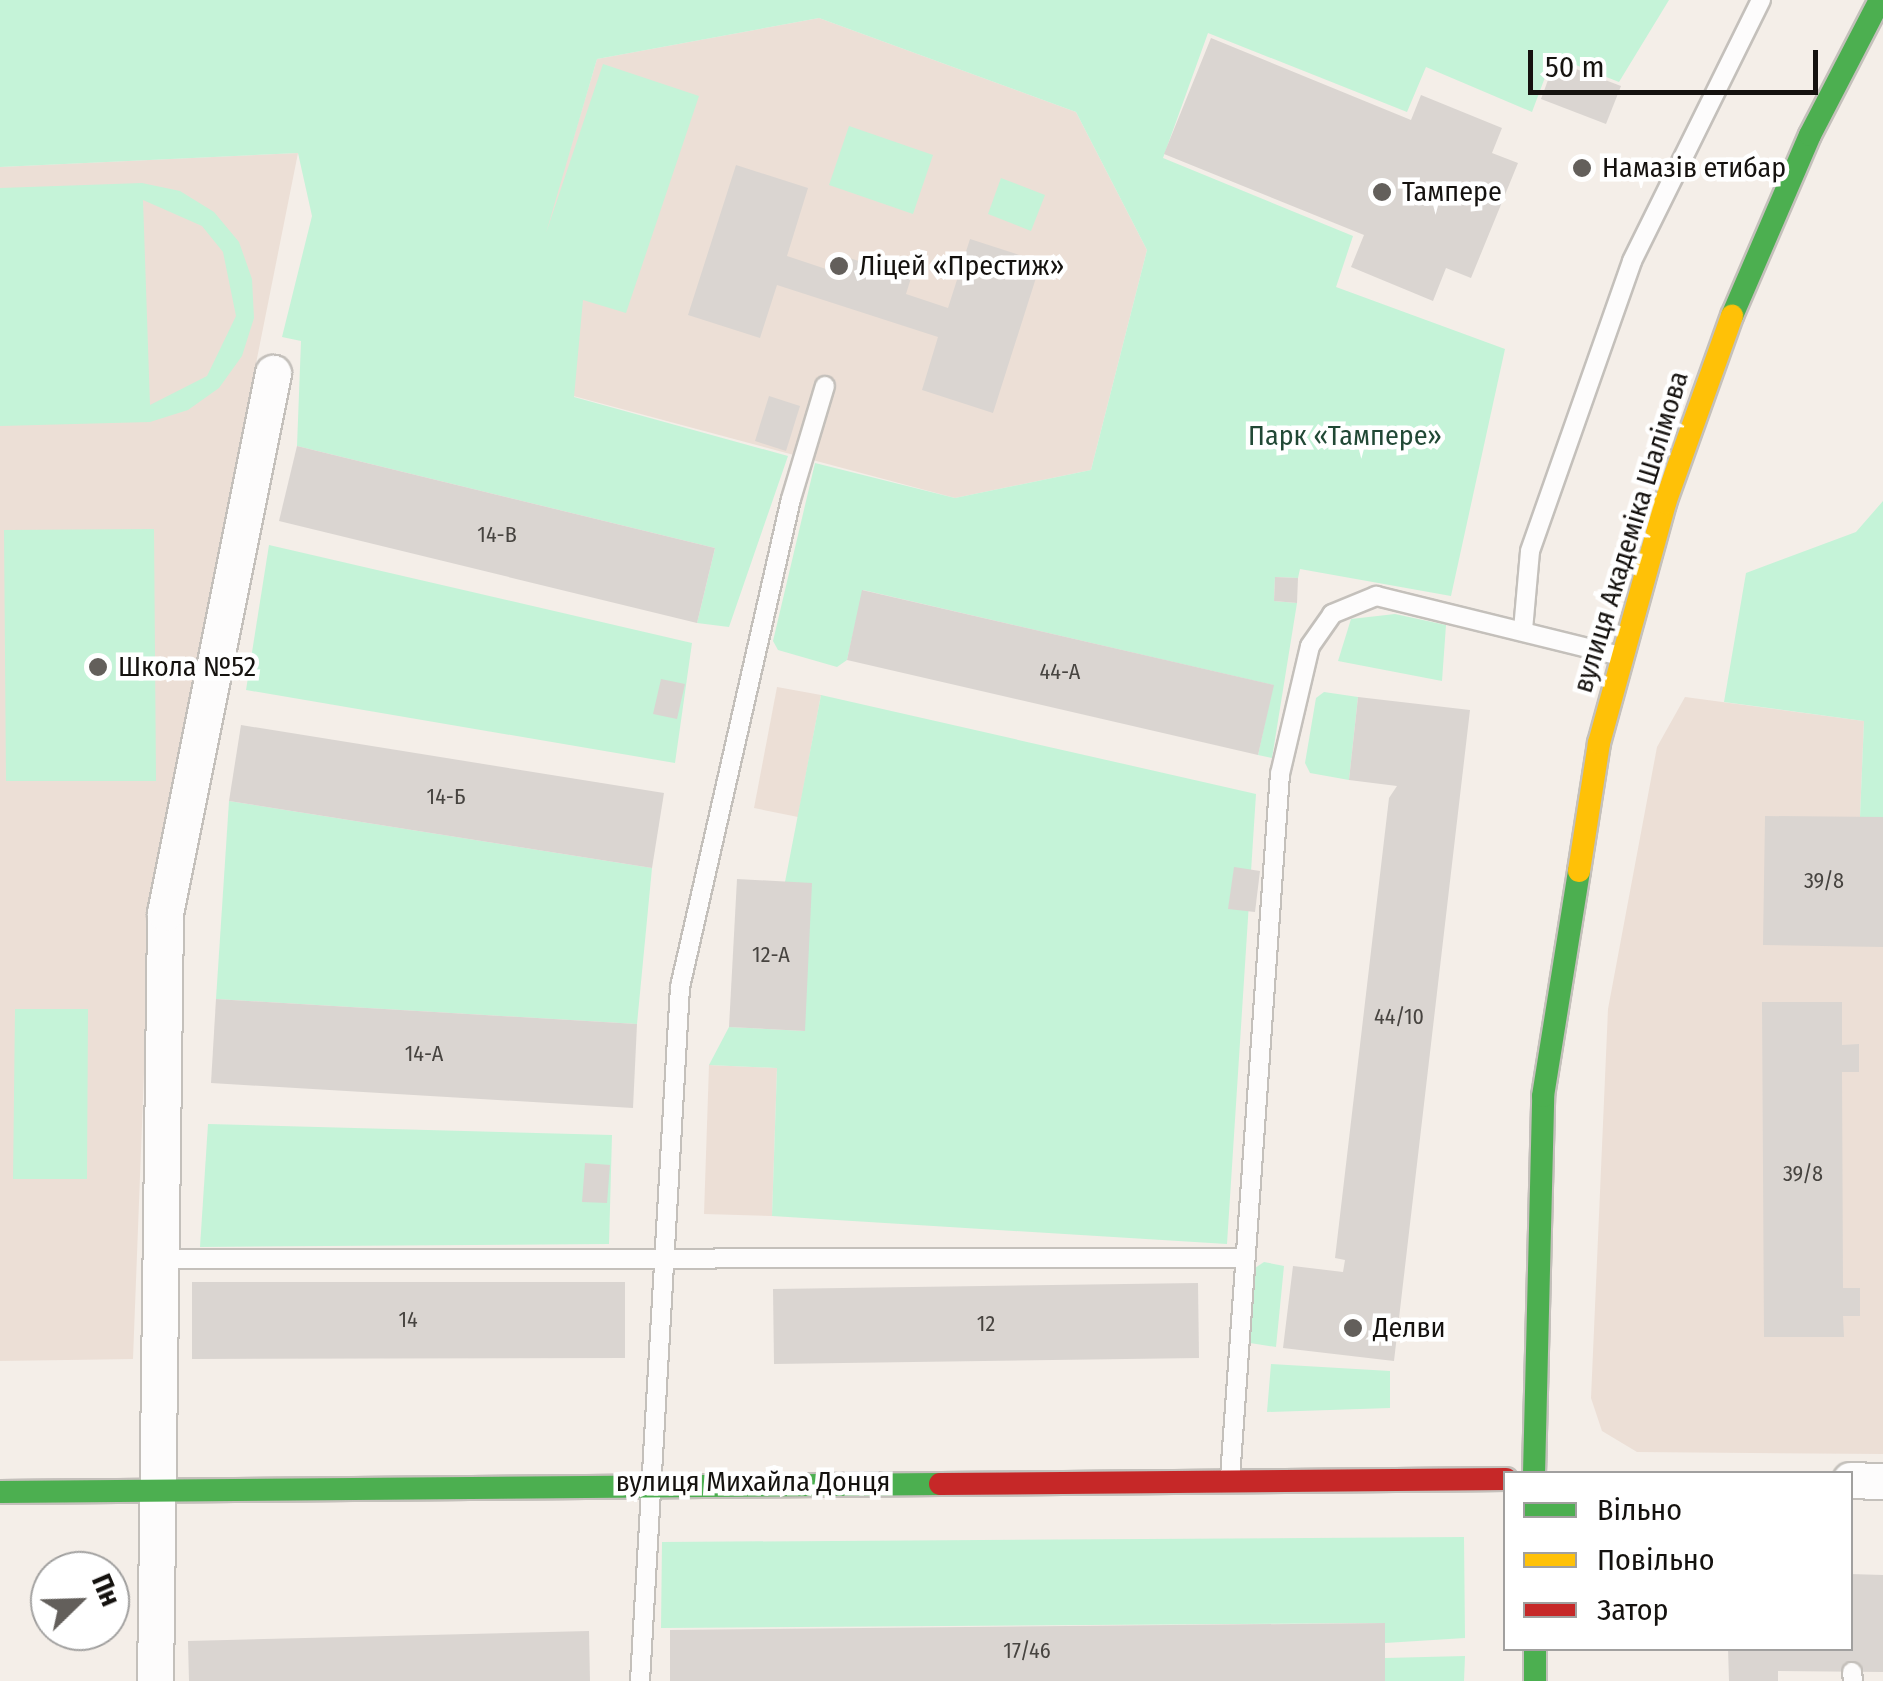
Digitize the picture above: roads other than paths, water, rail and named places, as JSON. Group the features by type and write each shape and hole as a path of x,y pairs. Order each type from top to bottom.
{"street":[{"name":"вулиця Академіка Шалімова","path":"1534,1471 1543,1096 1568,902 1620,656 1665,503 1762,240 1880,0"},
{"name":"вулиця Академіка Шалімова","path":"1555,1471 1561,1095 1586,908 1623,723 1657,587 1759,294 1883,33"},
{"path":"154,1681 152,1491 164,914 273,373"},
{"name":"вулиця Михайла Донця","path":"0,1492 655,1482 1503,1479"},
{"path":"1853,1480 1883,1480"},
{"path":"1534,1651 1535,1681"},
{"path":"1554,1651 1554,1681"}],"lane":[{"path":"1523,630 1530,551 1632,261 1761,0"},
{"path":"640,1681 655,1482 680,987 791,499 825,386"},
{"path":"1230,1478 1241,1258 1280,774 1310,646 1332,614 1376,596 1620,656"},
{"path":"157,1258 1241,1258"}],"place":[{"name":"Намазів етибар","path":"1582,168"},
{"name":"Тампере","path":"1382,192"},
{"name":"Ліцей «Престиж»","path":"839,266"},
{"name":"Школа №52","path":"98,667"},
{"name":"Делви","path":"1353,1328"}],"park label":[{"name":"Парк «Тампере»","path":"1345,436"}]}
